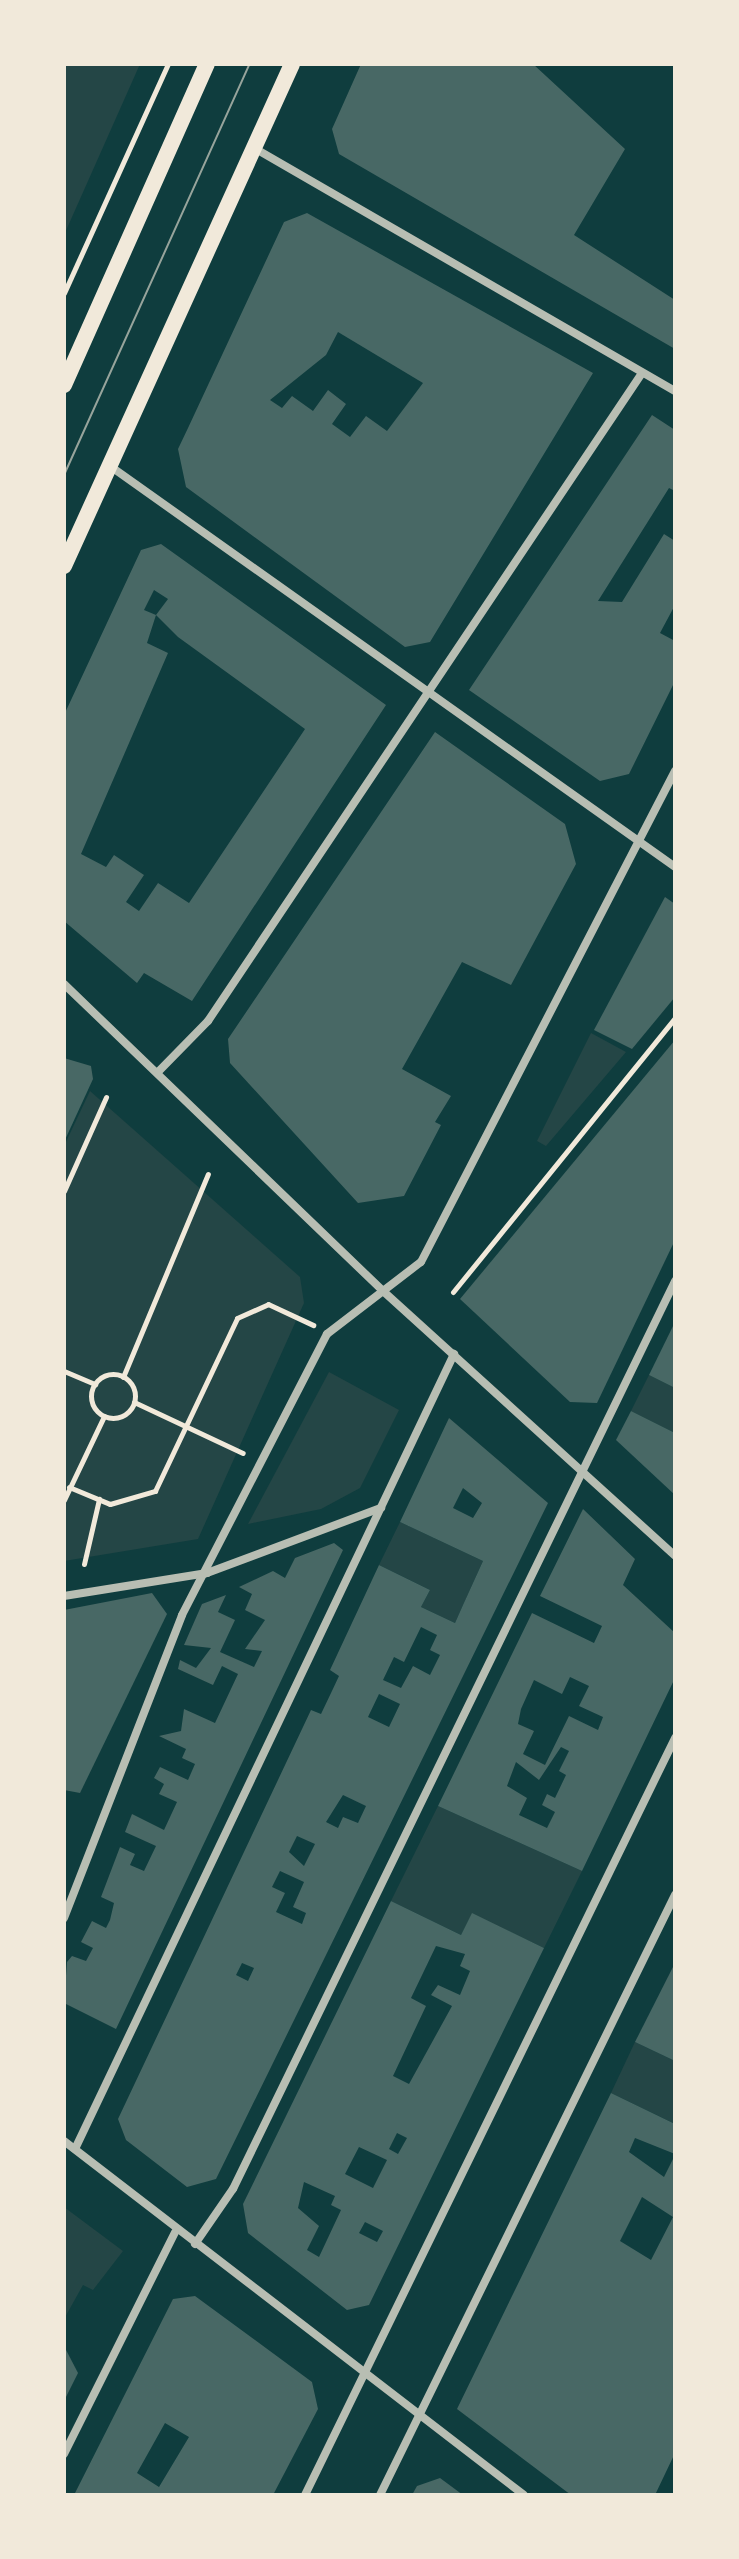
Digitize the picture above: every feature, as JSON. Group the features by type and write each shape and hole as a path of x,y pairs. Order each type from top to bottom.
{"main road":[{"path":"64,385 207,64"},
{"path":"64,566 292,64"}],"street":[{"path":"254,148 675,391"},
{"path":"159,1071 208,1021 642,373"},
{"path":"110,466 675,867"},
{"path":"64,1918 182,1615 207,1573 327,1334 421,1262 675,771"},
{"path":"64,984 159,1071 383,1291 675,1556"},
{"path":"195,2244 233,2189 675,1281"},
{"path":"75,2149 454,1354"},
{"path":"64,1596 207,1573 381,1508"},
{"path":"305,2495 675,1738"},
{"path":"380,2495 675,1895"},
{"path":"64,2141 175,2232 195,2244 524,2495"},
{"path":"64,2454 175,2232"}],"path":[{"path":"64,293 168,64"},
{"path":"453,1292 675,1018"},
{"path":"64,1191 106,1097"},
{"path":"208,1174 123,1377 134,1402 244,1454"},
{"path":"69,1487 99,1499 126,1504 155,1491 245,1313 268,1304 327,1334"},
{"path":"64,1371 95,1384"},
{"path":"104,1416 92,1402 95,1384 108,1375 123,1377"},
{"path":"104,1416 125,1414 134,1402"},
{"path":"64,1500 104,1416"},
{"path":"84,1564 99,1499"}],"shaded area":[{"path":"64,64 140,64 64,235"},
{"path":"591,1033 626,1052 546,1146 537,1141"},
{"path":"90,1091 300,1277 304,1303 198,1539 64,1561 64,1146"},
{"path":"329,1372 399,1410 360,1488 321,1509 248,1524"},
{"path":"649,1375 675,1388 675,1433 631,1411"},
{"path":"400,1522 483,1561 455,1623 421,1607 430,1590 379,1565"},
{"path":"438,1806 582,1871 544,1948 472,1914 461,1935 391,1901"},
{"path":"635,2042 675,2061 675,2124 611,2093"},
{"path":"64,2207 123,2251 93,2290 83,2285 64,2319"}],"building":[{"path":"361,64 533,64 625,149 574,235 675,300 675,349 339,154 332,129"},
{"path":"307,213 593,373 430,642 405,647 186,487 178,449 284,222","holes":["338,332 423,383 387,431 366,416 350,437 332,424 346,404 328,390 313,411 292,396 282,408 270,400 326,355"]},
{"path":"652,415 675,430 675,491 669,488 598,601 622,602 664,534 675,541 675,605 660,633 675,641 675,681 629,774 600,781 469,690"},
{"path":"161,544 386,705 192,1001 144,973 137,983 64,921 64,715 141,550","holes":["154,590 168,599 156,615 144,610","156,615 178,637 305,729 189,903 158,883 139,911 126,902 144,875 114,855 106,867 81,854 168,653 147,643"]},
{"path":"435,732 565,824 576,864 511,985 462,962 402,1069 451,1096 435,1122 441,1125 404,1196 358,1203 230,1063 228,1039"},
{"path":"665,897 675,904 675,997 632,1049 594,1030"},
{"path":"675,1040 675,1240 597,1403 570,1402 460,1299"},
{"path":"64,1058 91,1066 93,1079 64,1142"},
{"path":"675,1322 675,1388 649,1375"},
{"path":"631,1411 675,1433 675,1495 616,1440"},
{"path":"449,1418 548,1503 216,2179 187,2187 126,2140 118,2119 311,1710 321,1714 331,1693 339,1676 330,1670 379,1565 430,1590 421,1607 455,1623 483,1561 400,1522","holes":["463,1488 482,1503 473,1518 453,1508","421,1627 437,1635 430,1650 440,1655 430,1675 413,1666 401,1688 383,1680 394,1657 404,1662","379,1694 400,1704 389,1727 368,1717","343,1795 366,1806 358,1823 343,1817 338,1828 326,1822","297,1836 315,1844 304,1866 289,1852","280,1871 304,1882 293,1907 306,1913 302,1924 276,1912 285,1893 272,1887","242,1963 254,1968 248,1981 236,1975"]},
{"path":"583,1509 635,1559 623,1585 675,1633 675,1678 582,1871 438,1806 532,1613 594,1643 602,1626 540,1596","holes":["570,1677 589,1686 579,1706 603,1717 598,1730 569,1716 545,1765 523,1754 534,1731 518,1724 521,1709 534,1680 562,1694","561,1747 569,1751 559,1771 566,1775 555,1798 547,1794 542,1805 555,1812 547,1828 519,1815 527,1798 507,1786 516,1762 539,1780"]},
{"path":"334,1543 343,1550 116,2029 64,2003 67,1962 72,1956 86,1961 93,1948 81,1942 92,1921 106,1928 110,1920 114,1903 101,1897 120,1847 135,1854 130,1865 144,1871 156,1846 125,1832 132,1814 164,1830 177,1802 159,1794 164,1784 154,1778 160,1767 188,1780 195,1764 182,1758 186,1749 159,1736 181,1731 184,1709 215,1723 238,1674 222,1666 213,1685 178,1669 180,1660 196,1668 211,1648 184,1645 202,1604 226,1595 218,1612 235,1620 220,1652 254,1667 262,1651 245,1649 265,1620 245,1610 252,1594 239,1587 273,1571 285,1578 295,1558"},
{"path":"152,1593 167,1614 80,1793 64,1790 64,1610"},
{"path":"391,1901 461,1935 472,1913 544,1948 369,2305 347,2310 248,2233 243,2204","holes":["436,1946 465,1954 460,1966 470,1971 460,1995 438,1985 431,1995 452,2006 409,2084 393,2076 426,2006 411,1998","397,2133 407,2138 398,2154 389,2149","359,2147 387,2160 373,2188 345,2174","304,2182 335,2196 331,2205 341,2210 319,2257 307,2250 319,2226 298,2208","365,2222 383,2231 377,2242 359,2233"]},
{"path":"675,1963 675,2061 635,2042"},
{"path":"611,2093 675,2124 675,2154 635,2138 629,2152 664,2177 675,2155 675,2453 655,2495 571,2495 457,2409","holes":["642,2197 673,2217 651,2260 620,2241"]},
{"path":"195,2296 312,2382 318,2409 273,2495 74,2495 173,2299","holes":["165,2423 189,2437 159,2487 137,2473"]},
{"path":"64,2346 78,2373 64,2401"},
{"path":"440,2478 463,2495 412,2495 417,2486"}],"tram line":[{"path":"64,475 250,64"}]}
